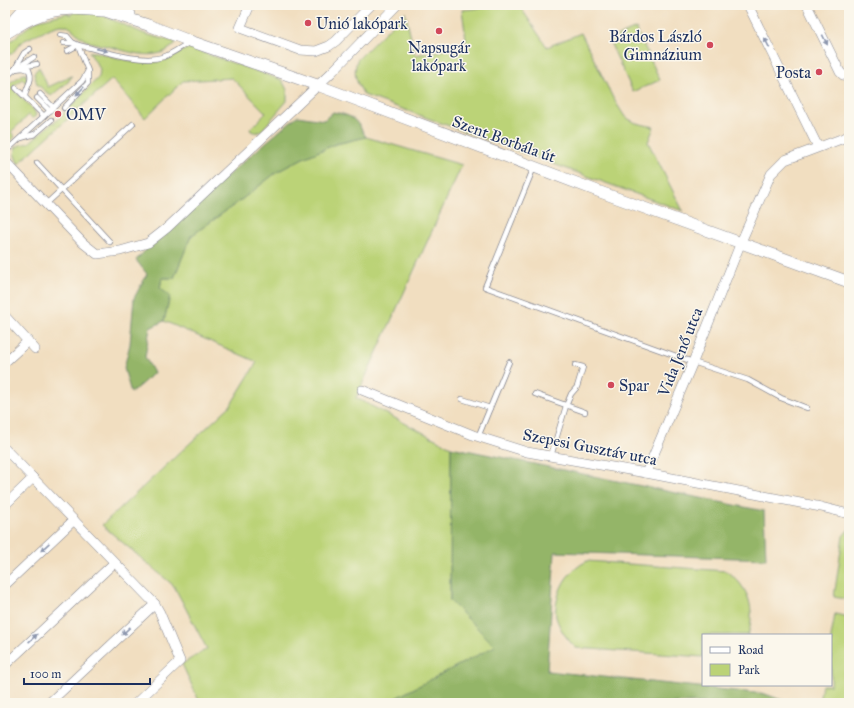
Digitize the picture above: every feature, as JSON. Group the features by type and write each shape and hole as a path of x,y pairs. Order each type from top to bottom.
{"street":[{"path":"5,34 27,5"},
{"path":"5,31 20,14 42,5"},
{"name":"Szent Borbála út","path":"93,5 110,8 190,42 317,85 604,193 849,282"},
{"path":"250,5 240,28 300,50 316,51 329,46 336,41 371,5"},
{"path":"5,161 83,243 97,254 120,251 148,243 167,228 317,85 397,5"},
{"path":"748,5 818,147"},
{"path":"808,5 840,72 843,75 849,76"},
{"path":"20,14 38,15 68,8 110,8"},
{"name":"Vida Jenő utca","path":"646,473 693,362 741,242 771,174 785,160 849,136"},
{"path":"5,316 35,349"},
{"path":"5,362 28,341"},
{"name":"Szepesi Gusztáv utca","path":"362,390 478,437 527,452 646,473 849,514"},
{"path":"5,449 154,604 160,613 180,661 136,703"},
{"path":"5,505 33,478"},
{"path":"5,585 74,520"},
{"path":"5,665 114,563"},
{"path":"49,703 154,604"}],"lane":[{"path":"60,35 67,36 76,44 88,71 88,83 64,108"},
{"path":"64,42 141,59 155,59 164,56 190,42"},
{"path":"67,51 76,44"},
{"path":"15,69 24,53 30,49"},
{"path":"5,78 15,69 34,57"},
{"path":"15,69 38,64"},
{"path":"15,69 23,68 29,70 31,75 31,88 25,91 25,96"},
{"path":"5,152 82,81 88,71"},
{"path":"16,88 44,116"},
{"path":"38,96 51,109"},
{"path":"19,139 35,134 51,120"},
{"path":"46,204 133,124"},
{"path":"37,163 110,242"},
{"path":"534,166 485,287 693,362 748,380 781,398 807,408"},
{"path":"478,437 509,362"},
{"path":"551,456 566,406 571,394 577,387 583,367 575,365"},
{"path":"534,394 585,412"},
{"path":"462,399 490,408"}],"green space":[{"path":"519,5 547,47 581,33 613,98 625,117 636,123 654,127 648,142 683,211 364,95 355,74 357,60 405,12 415,55 467,46 462,10"},
{"path":"75,10 102,15 145,34 175,42 175,44 168,50 161,53 144,54 127,52 88,41 82,38 71,28 65,25 58,25 20,43 12,54 9,54 5,60 5,46 25,29 38,20 67,13 71,15"},
{"path":"636,28 660,80 633,92 609,40"},
{"path":"190,48 282,80 287,90 287,101 262,130 256,132 251,131 250,129 266,113 232,78 183,81 145,118 112,79 18,164 14,153 16,147 29,143 53,122 54,123 99,77 100,69 89,52 96,52 131,61 148,63 166,60"},
{"path":"39,67 48,87 72,76 68,82 51,96 37,84 34,73"},
{"path":"23,74 26,74 26,83 22,79 12,88 34,110 36,115 33,119 29,115 11,132 15,137 10,141 5,142 5,86"},
{"path":"333,112 353,119 366,137 336,144 303,158 277,172 191,236 174,278 162,278 160,288 170,296 164,321 150,328 145,357 154,373 131,393 124,368 130,344 134,298 147,274 136,260 174,221 297,116 324,120"},
{"path":"366,137 462,165 356,398 451,447 450,601 496,646 386,703 200,703 182,664 207,649 174,586 102,525 230,406 257,362 164,321 170,296 160,288 162,278 174,278 191,236 277,172 303,158 336,144"},
{"path":"451,447 764,511 766,559 555,552 547,671 765,694 790,703 386,703 495,646 450,601"},
{"path":"849,529 849,600 834,597 843,536"},
{"path":"587,561 726,571 740,584 749,599 751,617 748,634 702,634 702,657 576,648 567,638 560,626 556,617 556,607 564,582 576,568"},
{"path":"835,614 849,617 849,703 819,703 822,686 832,686 832,634"}],"place":[{"name":"Unió lakópark","path":"308,23"},
{"name":"Napsugár lakópark","path":"439,31"},
{"name":"Bárdos László Gimnázium","path":"710,45"},
{"name":"Posta","path":"819,72"},
{"name":"OMV","path":"58,114"},
{"name":"Spar","path":"611,385"}]}
